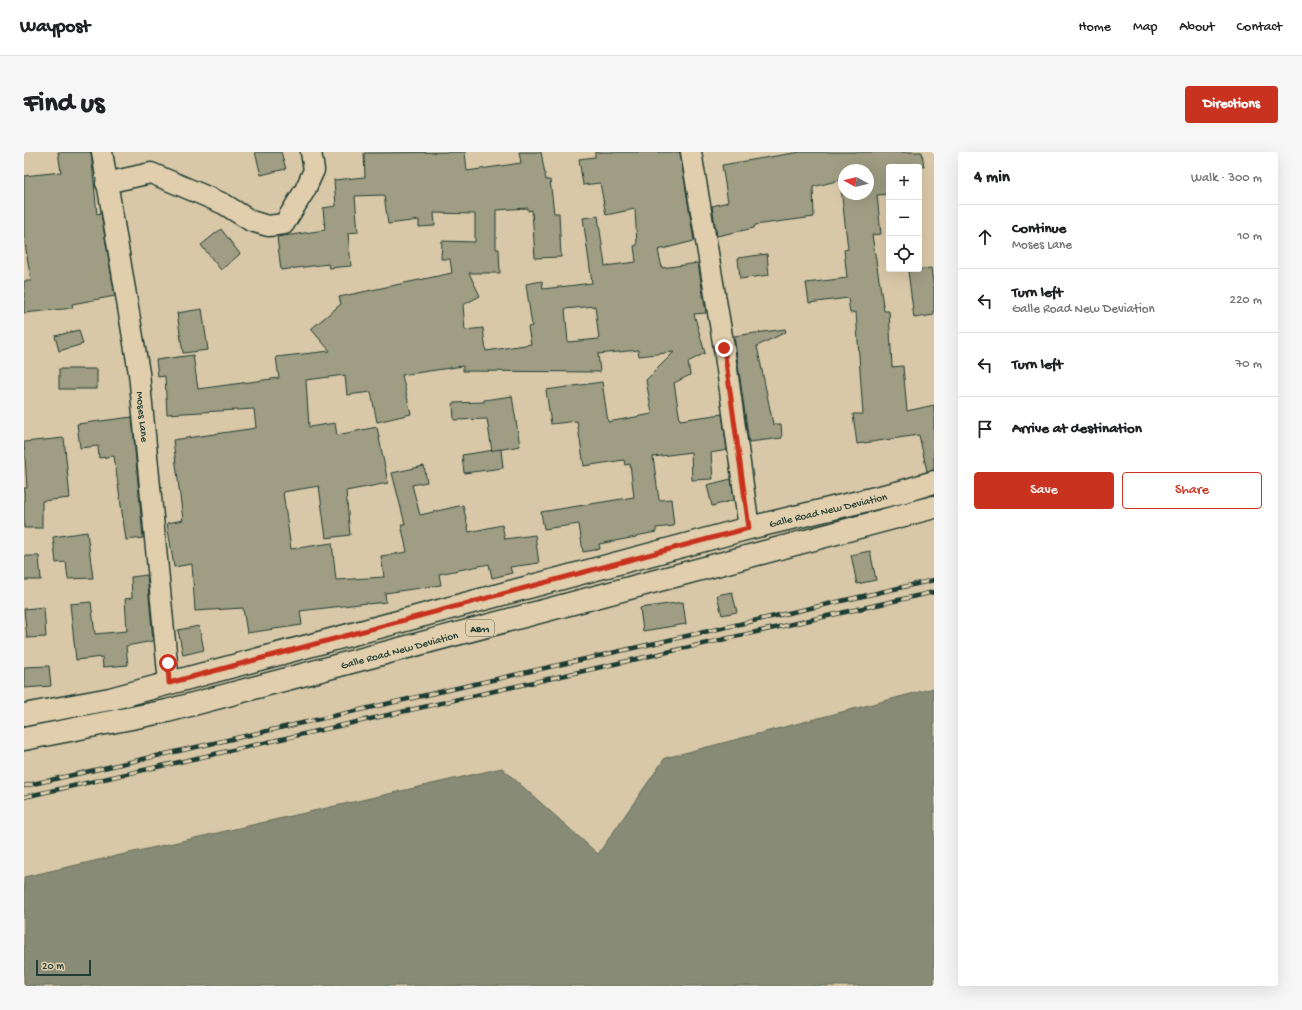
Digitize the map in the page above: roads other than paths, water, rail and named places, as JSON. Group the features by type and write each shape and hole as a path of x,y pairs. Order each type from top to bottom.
{"main road":[{"name":"Galle Road New Deviation","path":"24,716 110,699 749,528 901,492 934,482"},
{"name":"Galle Road New Deviation","path":"24,738 167,711 934,507"}],"street":[{"name":"Moses Lane","path":"102,152 139,373 169,683"},
{"path":"106,183 151,173 224,204 250,221 268,226 284,224 305,190 314,170 311,152"},
{"path":"696,153 749,528"}],"railway":[{"path":"24,786 934,580"},
{"path":"24,797 934,592"}]}
